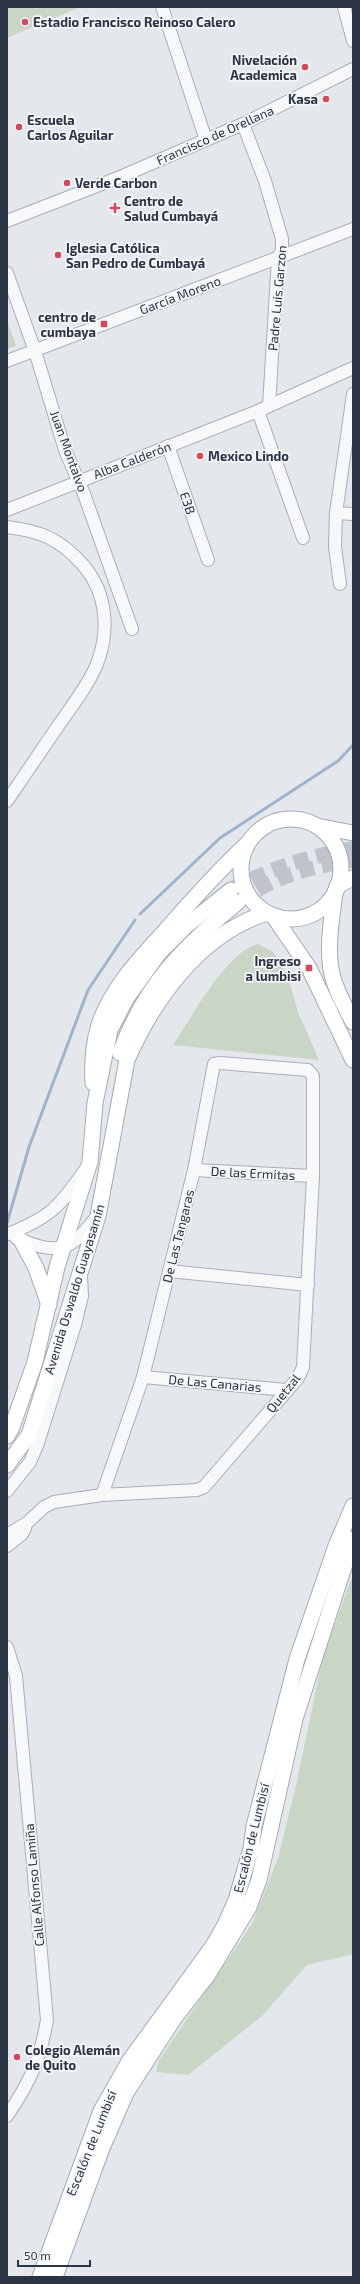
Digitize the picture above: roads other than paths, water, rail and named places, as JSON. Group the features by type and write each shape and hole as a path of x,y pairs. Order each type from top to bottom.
{"main road":[{"path":"353,833 315,826 303,821 278,821 266,826 248,843 242,858 242,879 245,890 254,903 271,915 309,968 353,1060"},
{"path":"315,826 326,834 335,845 339,858 340,873 336,889 330,941 331,967 341,998 353,1022"},
{"name":"Avenida Oswaldo Guayasamín","path":"95,1103 92,1063 99,1025 116,993 141,958 204,887 248,843"},
{"path":"271,915 288,919 309,915 327,903 336,889 353,878"},
{"name":"Avenida Oswaldo Guayasamín","path":"7,1436 12,1427 35,1362 63,1249 90,1162 95,1103 110,1030 126,999 159,953 186,926 234,896 169,966 139,1009 120,1054 117,1104"},
{"name":"Avenida Oswaldo Guayasamín","path":"7,1466 29,1435 80,1268 98,1216 117,1104 127,1060 136,1040 161,999 197,957 220,936 247,919 271,915"},
{"path":"12,1236 36,1268 49,1306"},
{"name":"Escalón de Lumbisí","path":"40,2277 101,2111 111,2092 152,2028 213,1946 236,1900 251,1849 254,1826 296,1659 336,1546 353,1506"},
{"name":"Escalón de Lumbisí","path":"55,2277 102,2148 126,2093 173,2020 207,1976 249,1907 259,1880 295,1719 353,1540"}],"street":[{"path":"162,7 206,140"},
{"path":"344,7 353,40"},
{"name":"Francisco de Orellana","path":"7,222 244,124 353,69"},
{"name":"Padre Luis Garzon","path":"244,124 265,181 282,239 282,250 278,258 264,408 302,538"},
{"name":"García Moreno","path":"7,361 353,229"},
{"name":"Juan Montalvo","path":"7,273 35,351 65,450 79,480 121,594 132,629"},
{"name":"Alba Calderón","path":"7,510 79,480 264,408 353,368"},
{"path":"340,584 335,547 336,513 353,394"},
{"name":"E3B","path":"168,446 208,560"},
{"path":"336,513 353,514"},
{"path":"7,527 28,529 51,537 71,552 87,570 99,590 104,611 105,635 97,665 82,690 7,801"},
{"name":"De Las Tangaras","path":"102,1495 143,1377 194,1170 214,1064 220,1063 308,1070"},
{"name":"Quetzal","path":"7,1535 27,1523 44,1507 54,1502 102,1495 197,1490 204,1487 286,1390 298,1378 303,1367 313,1176 313,1076 308,1070"},
{"path":"12,1236 49,1215 64,1199 90,1162"},
{"name":"De las Ermitas","path":"194,1170 313,1176"},
{"path":"12,1236 43,1247 63,1249 81,1237 98,1216"},
{"path":"7,1491 30,1462 38,1443 80,1308 82,1296 80,1268"},
{"path":"169,1271 308,1285"},
{"name":"De Las Canarias","path":"143,1377 286,1390"},
{"path":"7,1546 22,1534 27,1523"},
{"name":"Calle Alfonso Lamiña","path":"7,1647 16,1676 47,2020 39,2058 18,2099 7,2116"}],"waterway":[{"path":"140,914 220,838 338,761 353,745"},
{"path":"7,1223 29,1147 88,990 135,920"}],"tunnel":[{"path":"231,890 261,875 290,864 305,859 353,849"},
{"path":"238,902 279,879 321,866 353,860"}],"place":[{"name":"Estadio Francisco Reinoso Calero","path":"25,22"},
{"name":"Nivelación Academica","path":"305,67"},
{"name":"Kasa","path":"326,99"},
{"name":"Escuela Carlos Aguilar","path":"19,127"},
{"name":"Verde Carbon","path":"67,183"},
{"name":"Centro de Salud Cumbayá","path":"115,208"},
{"name":"Iglesia Católica San Pedro de Cumbayá","path":"58,255"},
{"name":"centro de cumbaya","path":"104,324"},
{"name":"Mexico Lindo","path":"200,456"},
{"name":"Ingreso a lumbisi","path":"309,968"},
{"name":"Colegio Alemán de Quito","path":"17,2057"}]}
